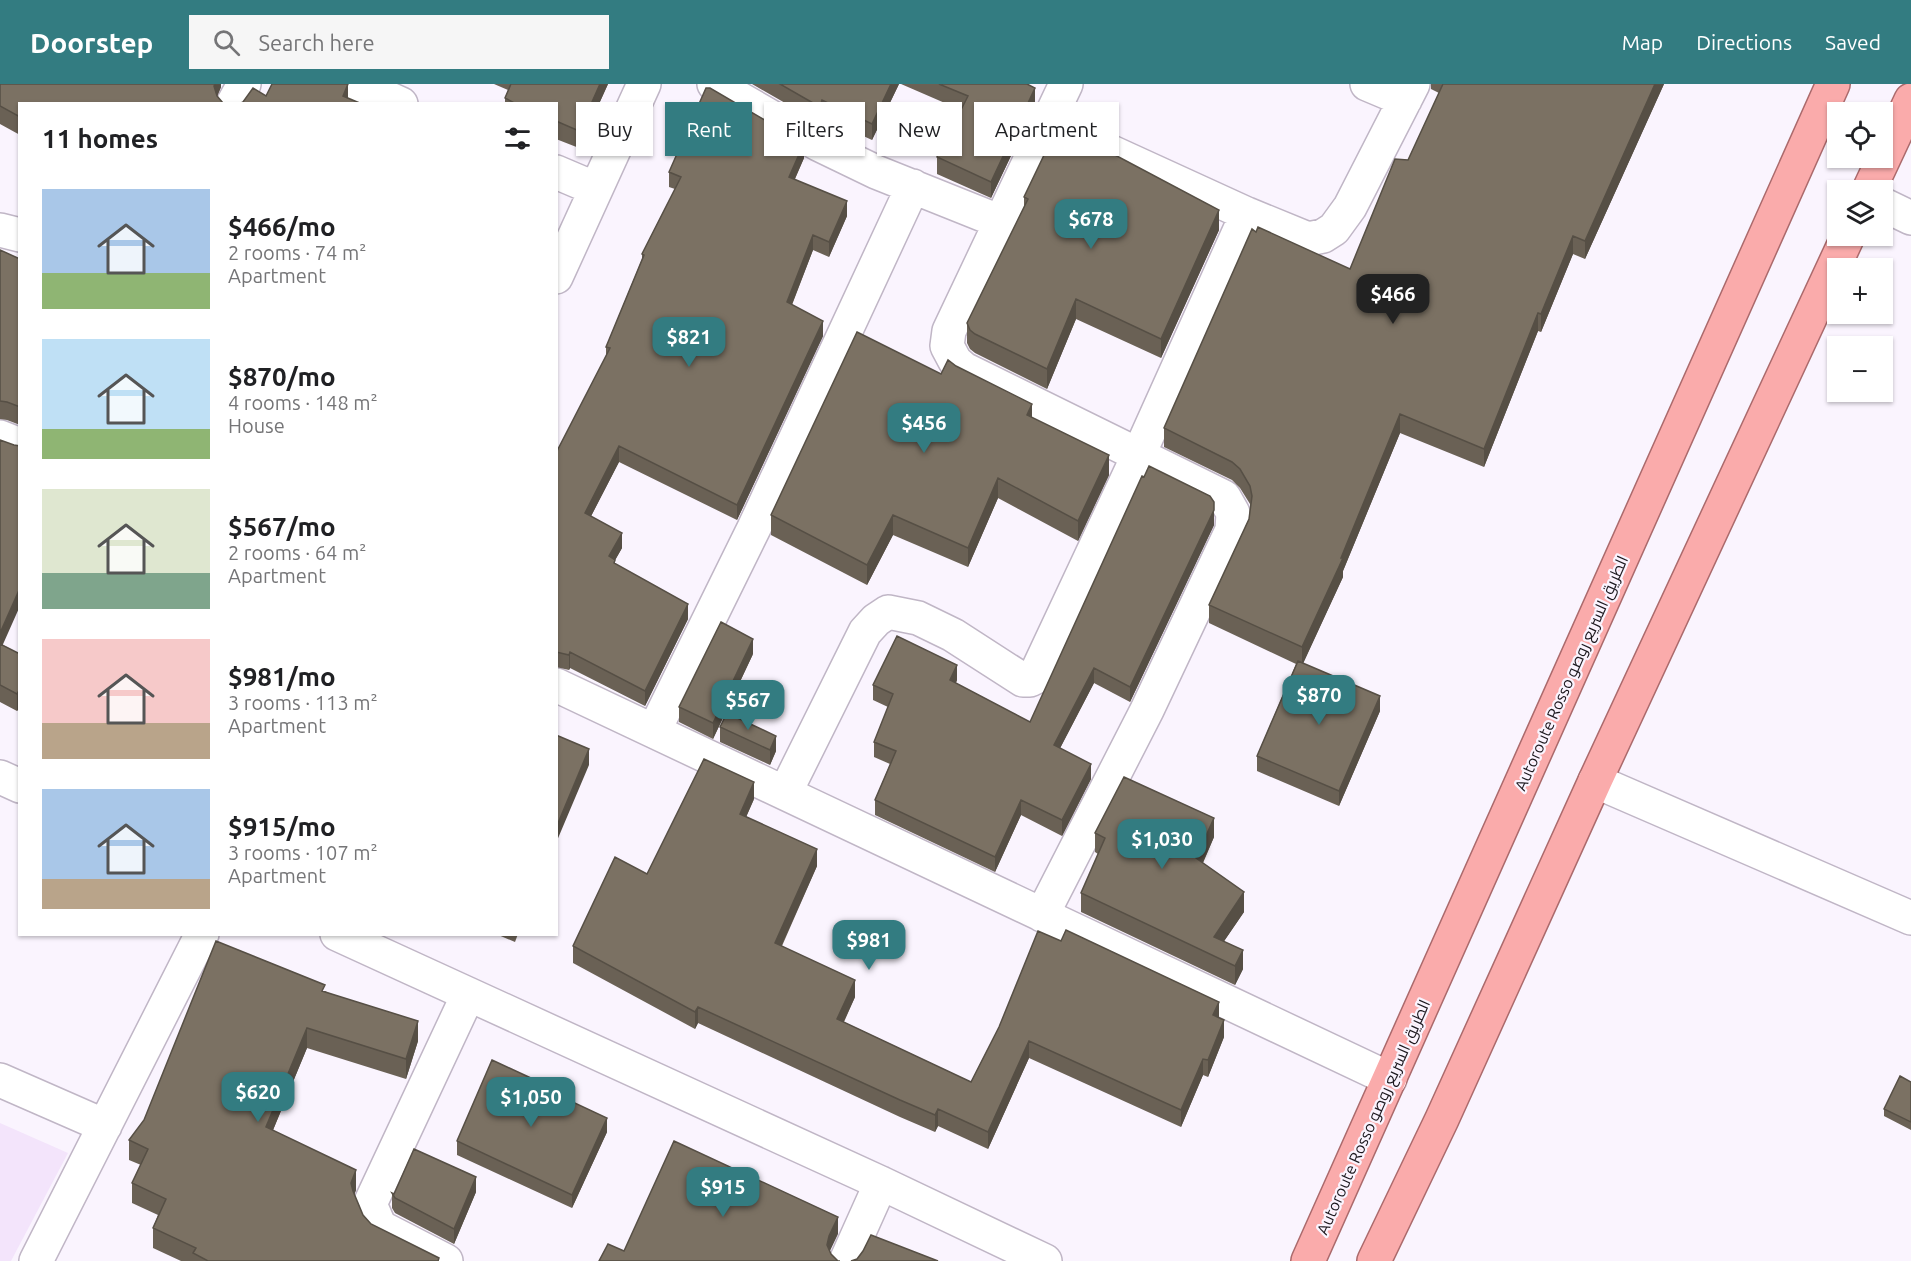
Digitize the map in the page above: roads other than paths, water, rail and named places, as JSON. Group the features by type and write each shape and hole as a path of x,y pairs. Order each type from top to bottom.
{"highway":[{"name":"Autoroute Rosso الطريق السريع روصو","path":"1308,1261 1833,84"},
{"path":"1874,180 1911,100"},
{"path":"1374,1261 1442,1119 1595,781 1843,246"}],"street":[{"path":"234,102 244,84"},
{"path":"558,273 644,84"},
{"path":"714,84 818,144 876,172 1001,222"},
{"path":"1058,102 1066,84"},
{"path":"1119,155 1308,239 1323,236 1334,230 1350,207 1409,92 1367,84"},
{"path":"1032,156 950,331 947,346 955,361 982,379 1224,497 1233,513 1232,531 1146,710 1042,915"},
{"path":"558,173 596,189"},
{"path":"654,731 754,528 913,186"},
{"path":"1893,209 1911,218"},
{"path":"785,793 865,632 876,620 888,612 918,618 953,635 1023,680 1034,678 1139,454 1247,214"},
{"path":"0,230 18,234"},
{"path":"0,437 18,445"},
{"path":"558,686 1390,1079"},
{"path":"0,777 18,785"},
{"path":"1595,781 1911,918"},
{"path":"36,1261 201,936"},
{"path":"341,936 881,1182 1045,1261"},
{"path":"446,1261 380,1227 370,1204 468,994"},
{"path":"0,1080 105,1126"},
{"path":"846,1261 881,1182"}]}
